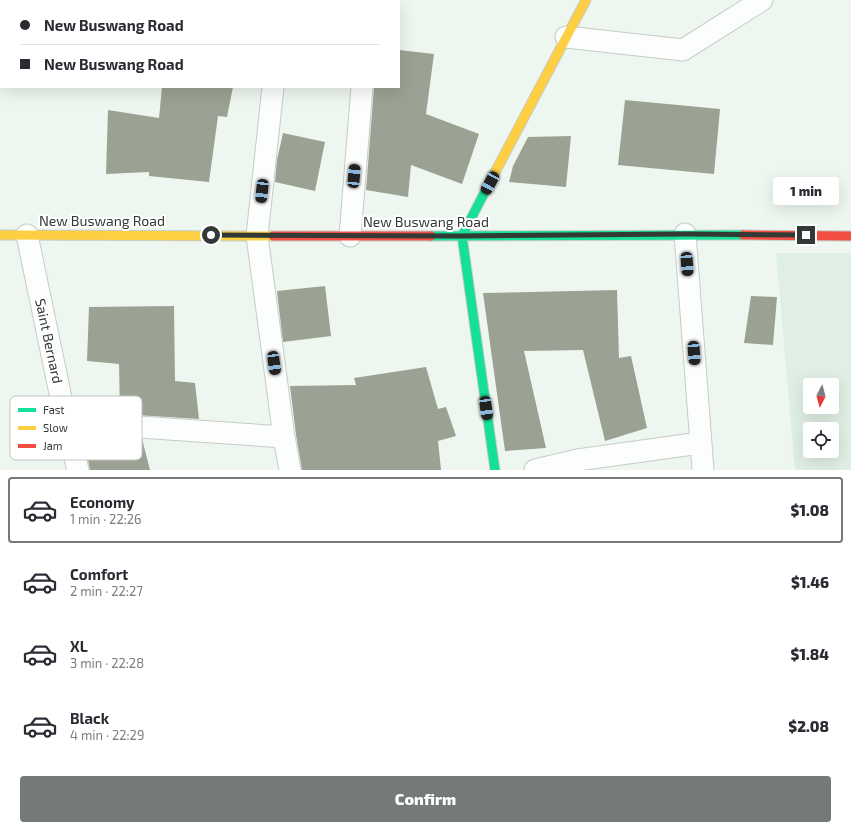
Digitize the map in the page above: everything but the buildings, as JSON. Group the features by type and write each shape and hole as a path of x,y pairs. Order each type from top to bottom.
{"street":[{"path":"495,470 462,236 586,0"},
{"path":"566,37 683,50 762,0"},
{"path":"273,88 257,236 284,437 290,470"},
{"path":"350,236 362,88"},
{"path":"685,234 703,470"},
{"name":"New Buswang Road","path":"0,235 462,236 685,234 851,236"},
{"name":"Saint Bernard","path":"27,235 61,396"},
{"path":"142,427 284,437"},
{"path":"535,470 578,460 700,443"},
{"name":"Saint Bernard","path":"76,460 78,470"}],"shaded area":[{"path":"776,253 851,253 851,470 795,470"}],"traffic: fast":[{"path":"492,178 462,236 495,470"},
{"path":"431,236 743,235"}],"traffic: slow":[{"path":"492,178 586,0"},
{"path":"0,235 273,236"}],"traffic: jam":[{"path":"743,235 851,236"},
{"path":"273,236 431,236"}],"route":[{"path":"211,235 806,235"}]}
